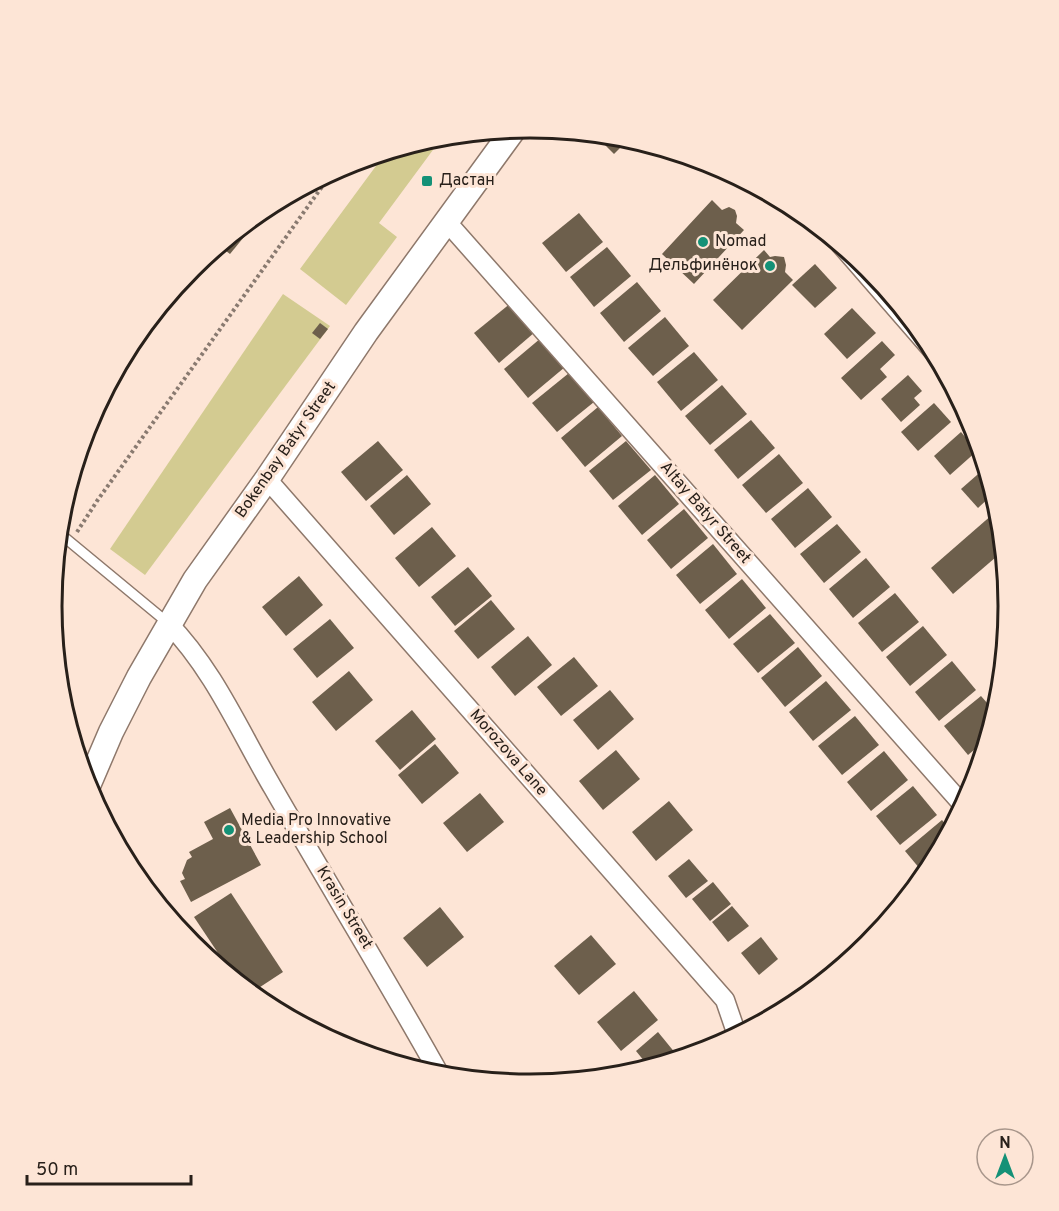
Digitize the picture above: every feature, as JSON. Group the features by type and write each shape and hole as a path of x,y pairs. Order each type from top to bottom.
{"main road":[{"name":"Bokenbay Batyr Street","path":"93,774 111,732 168,623 195,580 267,479 366,332 507,139"}],"street":[{"name":"Altay Batyr Street","path":"447,222 956,798"},
{"name":"Morozova Lane","path":"267,479 725,1000 734,1026"},
{"name":"Krasin Street","path":"168,623 188,643 221,694 434,1064"}],"lane":[{"path":"67,539 168,623"}],"path":[{"path":"70,542 322,186"}],"shaded area":[{"path":"435,147 379,223 397,237 346,305 300,269 379,162"},
{"path":"283,294 330,326 145,575 110,549"}],"building":[{"path":"604,144 622,146 614,154"},
{"name":"Nomad","path":"712,200 722,210 729,207 735,210 736,223 744,230 694,284 662,254"},
{"path":"579,213 603,242 566,272 542,243"},
{"path":"248,231 230,254 225,250"},
{"path":"607,247 631,276 594,307 570,277"},
{"path":"764,250 770,257 784,257 785,272 793,280 742,330 713,300"},
{"path":"815,264 837,288 815,308 792,285"},
{"path":"637,282 661,311 624,342 600,313"},
{"path":"511,303 535,332 499,363 474,333"},
{"path":"852,308 876,333 847,359 824,334"},
{"path":"665,317 689,346 653,376 628,348"},
{"path":"320,323 328,329 320,339 312,333"},
{"path":"541,338 565,367 528,398 504,369"},
{"path":"882,341 895,355 880,369 887,377 861,400 841,378"},
{"path":"694,352 718,380 681,411 657,382"},
{"path":"569,373 594,402 557,432 532,403"},
{"path":"908,375 922,391 914,398 920,405 901,422 881,399"},
{"path":"722,385 747,414 710,445 685,416"},
{"path":"934,403 951,422 918,451 901,432"},
{"path":"598,407 622,436 585,467 561,438"},
{"path":"751,420 775,448 738,479 714,450"},
{"path":"961,432 967,439 973,455 950,475 934,456"},
{"path":"378,441 403,470 366,501 341,472"},
{"path":"626,441 651,470 613,500 589,471"},
{"path":"779,454 803,483 766,513 742,485"},
{"path":"979,473 986,501 978,508 961,489"},
{"path":"407,475 431,504 394,535 370,506"},
{"path":"655,475 679,504 642,535 618,506"},
{"path":"808,488 832,517 795,548 771,519"},
{"path":"684,509 708,538 671,569 647,540"},
{"path":"989,517 994,558 953,594 931,568"},
{"path":"837,524 861,552 824,583 800,554"},
{"path":"432,527 456,556 419,587 395,558"},
{"path":"713,544 737,574 700,604 676,575"},
{"path":"866,558 890,587 853,618 829,589"},
{"path":"468,567 492,596 455,626 431,597"},
{"path":"299,576 323,605 286,636 262,607"},
{"path":"742,579 766,608 729,639 705,610"},
{"path":"895,593 919,622 882,652 858,623"},
{"path":"491,600 515,629 478,659 454,631"},
{"path":"770,614 795,643 758,673 733,644"},
{"path":"330,619 354,648 317,678 293,649"},
{"path":"923,626 947,655 910,686 886,657"},
{"path":"528,636 552,665 515,696 491,667"},
{"path":"798,647 822,676 785,707 761,678"},
{"path":"574,657 598,686 561,716 537,687"},
{"path":"952,661 976,690 939,721 915,692"},
{"path":"349,671 373,700 336,731 312,702"},
{"path":"826,681 851,710 813,741 789,712"},
{"path":"610,690 634,719 598,750 573,720"},
{"path":"981,696 988,703 975,749 968,755 944,726"},
{"path":"412,710 436,739 400,770 375,741"},
{"path":"855,716 879,745 842,775 818,746"},
{"path":"435,744 459,773 422,804 398,775"},
{"path":"616,750 640,779 603,810 579,781"},
{"path":"884,751 908,780 871,811 847,782"},
{"path":"913,786 937,815 900,845 876,816"},
{"path":"480,793 504,822 467,852 443,823"},
{"path":"669,801 693,830 656,861 632,832"},
{"path":"230,808 261,865 191,902 180,881 185,879 182,873 187,860 192,857 189,852 213,839 204,822"},
{"path":"942,820 944,822 918,867 905,851"},
{"path":"689,859 708,881 686,898 668,876"},
{"path":"713,882 731,904 710,921 692,899"},
{"path":"231,893 283,972 259,988 220,956 194,917"},
{"path":"732,906 749,926 728,942 712,922"},
{"path":"440,907 464,937 427,967 403,938"},
{"path":"591,935 616,964 579,995 554,966"},
{"path":"761,937 778,959 759,975 741,953"},
{"path":"634,991 658,1020 621,1051 597,1022"},
{"path":"658,1032 674,1051 643,1060 636,1051"}],"place":[{"name":"Дастан","path":"427,181"},
{"name":"Nomad","path":"703,242"},
{"name":"Дельфинёнок","path":"770,266"},
{"name":"Media Pro Innovative & Leadership School","path":"229,830"}]}
